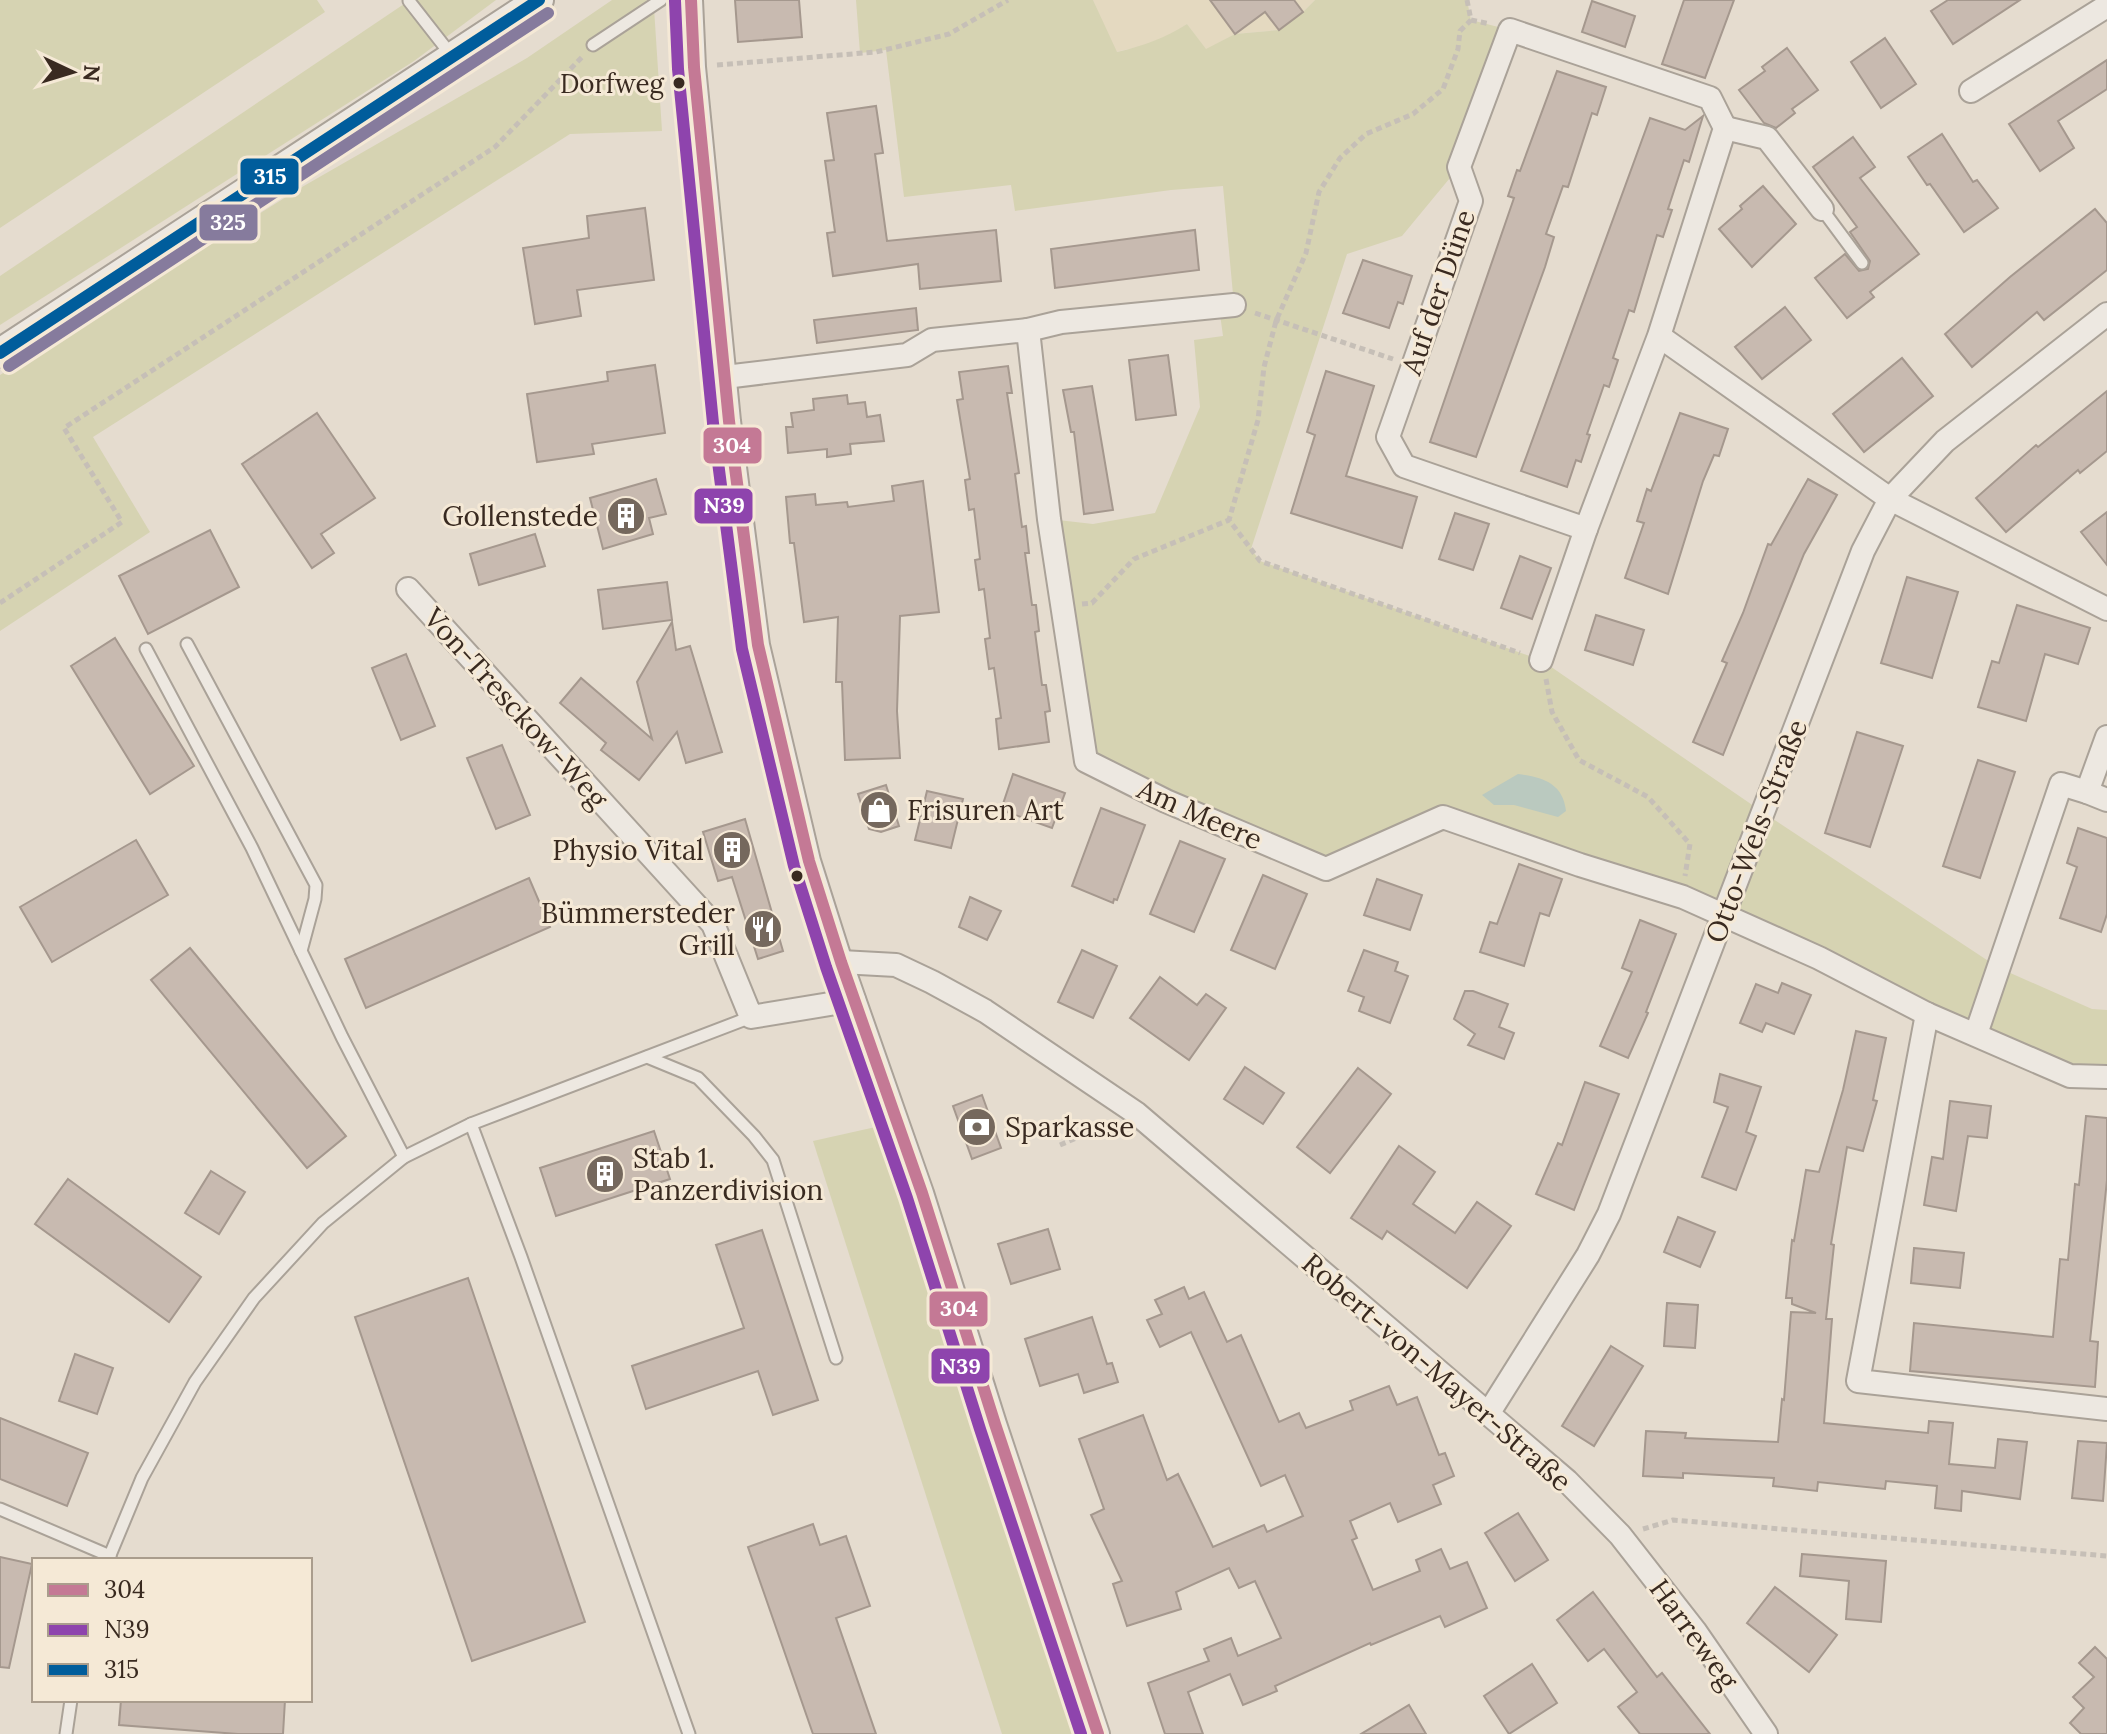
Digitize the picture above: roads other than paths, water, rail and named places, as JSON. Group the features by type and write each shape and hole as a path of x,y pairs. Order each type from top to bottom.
{"street":[{"path":"0,353 539,0"},
{"path":"691,0 694,67 725,377 758,645 809,861 922,1193 1098,1734"},
{"path":"1971,91 2107,2"},
{"name":"Auf der Düne","path":"1586,529 1404,466 1388,437 1471,201 1459,167 1510,30 1710,98 1725,128"},
{"path":"1541,660 1586,529 1659,336 1725,128 1767,138 1822,209"},
{"path":"725,377 907,355 932,340 1028,330 1061,322 1234,305"},
{"name":"Otto-Wels-Straße","path":"1488,1414 1588,1255 1609,1214 1863,551 1890,499 1945,441 2107,314"},
{"name":"Am Meere","path":"1028,330 1061,606 1086,761 1166,801 1326,869 1443,817 1567,861 1683,897 1723,914"},
{"path":"1659,336 1890,499 2107,609"},
{"name":"Von-Tresckow-Weg","path":"408,589 713,924 751,1017"},
{"path":"1976,1034 2061,784 2097,796 2107,737"},
{"path":"1723,914 1819,958 1927,1014 2070,1076 2107,1077"},
{"name":"Robert-von-Mayer-Straße","path":"841,962 896,965 932,982 985,1011 1136,1113 1551,1467 1620,1535"},
{"path":"751,1017 854,1000"},
{"path":"1927,1014 1858,1381 2107,1409"},
{"name":"Harreweg","path":"1620,1535 1695,1631 1766,1734"}],"lane":[{"path":"593,45 661,0"},
{"path":"409,1 453,57"},
{"path":"1822,209 1862,263"},
{"path":"187,644 316,885 301,951"},
{"path":"146,649 252,848 404,1157"},
{"path":"0,1509 109,1558 142,1478 195,1382 254,1298 323,1223 404,1157 471,1124 751,1017"},
{"path":"647,1057 698,1078 773,1160 836,1358"},
{"path":"471,1124 689,1734"},
{"path":"66,1734 71,1702"}],"place":[{"name":"Dorfweg","path":"679,83"},
{"name":"Gollenstede","path":"626,516"},
{"name":"Frisuren Art","path":"879,810"},
{"name":"Physio Vital","path":"732,850"},
{"name":"Bümmersteder Grill","path":"763,929"},
{"name":"Sparkasse","path":"977,1127"},
{"name":"Stab 1. Panzerdivision","path":"605,1174"}]}
